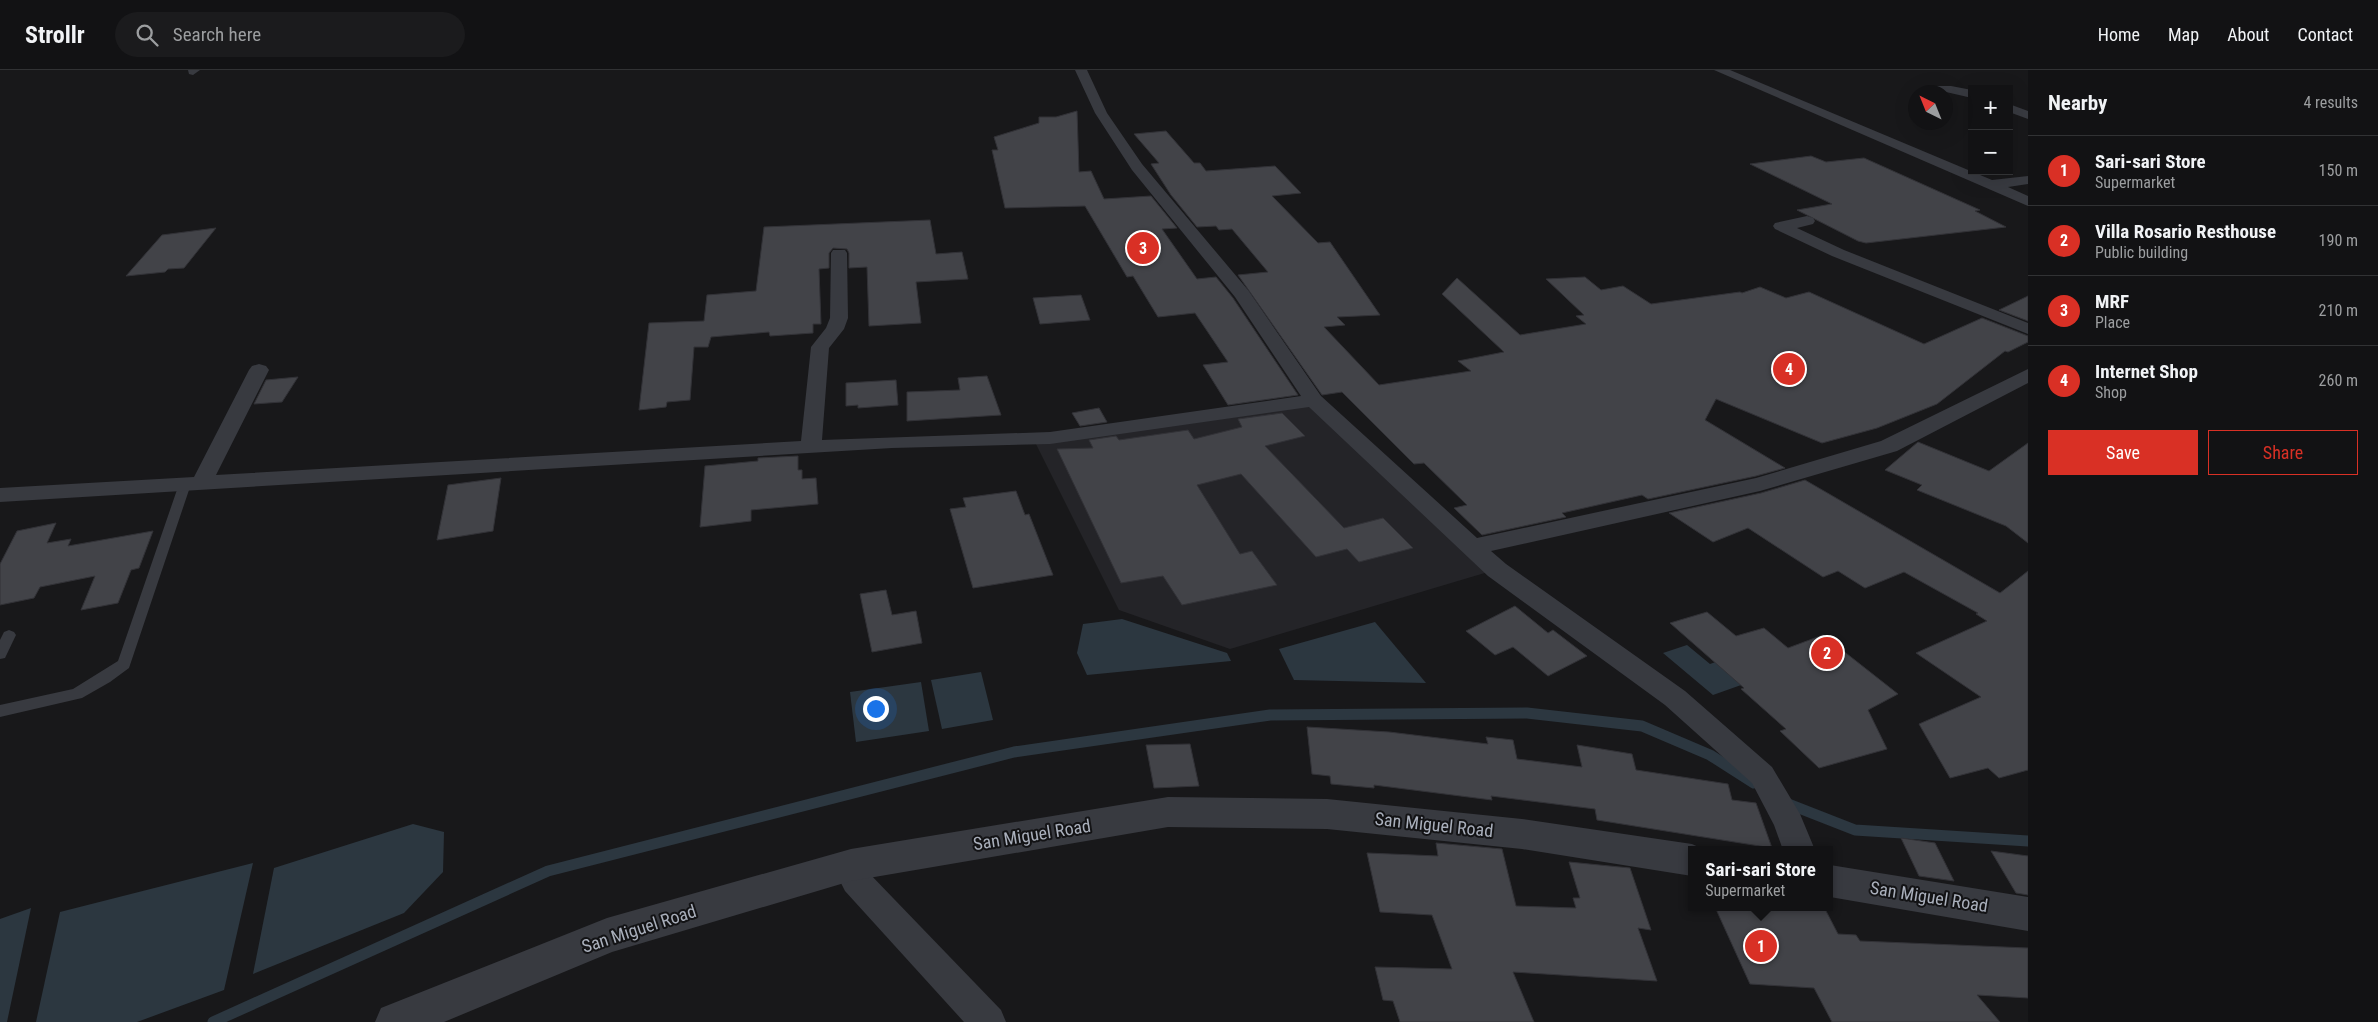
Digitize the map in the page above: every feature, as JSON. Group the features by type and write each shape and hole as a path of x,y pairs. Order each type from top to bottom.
{"street":[{"path":"1081,70 1101,112 1137,167 1242,294 1314,400 1497,570 1675,698 1762,775 1794,836"},
{"path":"1720,70 2028,201"},
{"path":"1953,90 1968,93"},
{"path":"2013,109 2028,115"},
{"path":"1989,185 2028,180"},
{"path":"1807,221 1781,226 1838,253 2028,330"},
{"path":"811,447 820,347 835,329 839,318 839,253"},
{"path":"194,483 259,370"},
{"path":"1472,547 1760,484 1888,446 1988,397 2028,375"},
{"path":"0,496 892,442 1050,438 1314,400"},
{"name":"San Miguel Road","path":"396,1022 607,936 851,865 1168,812 1327,814 1522,834 1688,859"},
{"path":"856,881 988,1022"},
{"name":"San Miguel Road","path":"1833,881 2028,914"}],"lane":[{"path":"0,712 77,694 105,678 124,664 194,483"},
{"path":"0,654 9,635"}],"shaded area":[{"path":"1309,404 1488,572 1230,649 1119,610 1036,444"},
{"path":"1122,619 1227,653 1231,661 1087,675 1077,653 1083,624"},
{"path":"1375,622 1426,683 1294,680 1279,649"},
{"path":"1687,645 1710,664 1730,657 1758,679 1713,695 1663,653"},
{"path":"981,672 993,720 942,729 931,680"},
{"path":"921,682 929,731 856,742 850,692"},
{"path":"413,824 444,832 443,872 404,913 253,974 274,868"},
{"path":"253,863 224,990 137,1022 36,1022 60,912"},
{"path":"31,908 7,1022 0,1022 0,919"}],"building":[{"path":"1077,111 1079,172 1091,171 1104,199 1151,196 1177,228 1162,229 1197,279 1216,277 1233,298 1298,395 1228,405 1203,365 1228,362 1195,313 1158,317 1133,276 1127,277 1085,206 1005,208 992,150 998,150 994,137 1039,123 1039,117 1056,117"},
{"path":"1166,131 1194,163 1200,163 1206,171 1275,166 1301,193 1272,196 1318,243 1330,242 1380,315 1337,317 1345,325 1324,327 1379,385 1471,371 1458,361 1504,352 1442,294 1457,278 1520,335 1586,324 1576,316 1584,315 1546,279 1585,277 1601,290 1623,286 1651,304 1742,293 1760,287 1786,298 1809,292 1924,344 1982,318 2028,336 2028,342 2008,352 2005,351 1937,404 1877,428 1822,443 1716,399 1705,420 1785,468 1648,499 1642,495 1562,513 1566,517 1482,535 1454,508 1467,505 1424,463 1414,464 1342,392 1322,395 1238,275 1268,272 1232,229 1219,230 1216,226 1197,227 1171,195 1151,164 1159,163 1134,134"},
{"path":"1811,156 1826,162 1864,158 1980,210 1975,211 2006,227 1866,243 1858,241 1797,210 1832,204 1750,164"},
{"path":"930,220 936,254 962,252 968,279 916,282 921,323 869,326 867,267 849,268 849,253 847,249 833,248 829,253 829,268 819,269 821,324 813,324 813,333 770,336 769,332 711,337 708,347 694,347 690,400 667,402 666,407 639,410 649,323 704,321 707,295 756,291 764,227"},
{"path":"216,228 184,268 126,276 162,235"},
{"path":"1081,295 1090,320 1040,324 1033,298"},
{"path":"2028,296 2028,321 1999,310"},
{"path":"987,376 1001,415 907,421 907,392 960,390 958,378"},
{"path":"298,377 282,402 254,404 266,380"},
{"path":"896,380 898,405 858,408 858,405 846,406 846,383"},
{"path":"1099,408 1107,422 1080,426 1072,413"},
{"path":"1282,413 1305,436 1265,446 1344,528 1383,518 1413,548 1359,562 1347,549 1316,557 1241,474 1197,485 1240,554 1252,551 1277,585 1182,605 1163,576 1121,583 1057,449 1093,448 1089,440 1116,436 1119,440 1188,430 1194,439 1242,427 1238,419"},
{"path":"1918,442 1989,471 2028,443 2028,543 2006,526 1917,490 1922,485 1885,470"},
{"path":"798,456 798,470 802,470 802,479 816,478 818,504 751,510 751,521 700,527 705,466 758,461 758,458"},
{"path":"501,478 493,531 437,540 448,485"},
{"path":"1805,480 2000,593 2028,571 2028,770 1999,778 1988,768 1950,778 1919,724 1981,697 1916,653 1987,621 1976,614 1978,613 1904,572 1865,588 1838,571 1823,577 1748,528 1713,542 1669,513 1761,493"},
{"path":"1016,491 1025,515 1029,514 1053,575 973,588 950,509 966,507 963,498"},
{"path":"56,523 47,543 71,539 68,546 153,531 139,568 131,570 118,603 81,610 95,576 40,587 34,598 0,605 0,564 17,531"},
{"path":"886,590 892,615 916,611 922,643 872,652 860,594"},
{"path":"1515,606 1548,633 1553,630 1587,656 1548,676 1513,647 1495,655 1466,631"},
{"path":"1707,612 1736,636 1764,628 1788,648 1823,635 1898,694 1868,710 1887,749 1819,768 1780,731 1786,729 1741,689 1744,688 1670,623"},
{"path":"1307,727 1389,732 1488,744 1486,737 1513,740 1517,759 1582,767 1577,745 1632,754 1636,770 1728,784 1732,800 1756,803 1771,846 1760,846 1597,820 1595,809 1491,796 1492,800 1374,785 1374,788 1331,784 1330,776 1312,774"},
{"path":"1190,744 1199,786 1154,788 1146,745"},
{"path":"1901,838 1935,843 1954,881 1919,876"},
{"path":"1436,843 1502,849 1516,906 1576,908 1573,898 1580,898 1569,862 1630,868 1651,930 1638,928 1657,981 1513,972 1534,1022 1400,1022 1393,1001 1383,1000 1375,967 1452,969 1432,915 1380,912 1367,853 1438,856"},
{"path":"1991,851 2028,856 2028,895 2016,893"},
{"path":"1717,911 1826,911 1838,934 1856,935 1860,941 2028,948 2028,998 1977,995 2000,1022 1832,1022 1814,988 1750,984"}],"waterway":[{"path":"213,1022 548,871 1014,752 1270,715 1527,713 1642,726 1710,755 1754,783"},
{"path":"1786,803 1855,830 2028,841"}],"place":[{"name":"MRF","path":"1143,248"},
{"name":"Internet Shop","path":"1789,369"},
{"name":"Villa Rosario Resthouse","path":"1827,653"},
{"name":"Sari-sari Store","path":"1761,946"}]}
